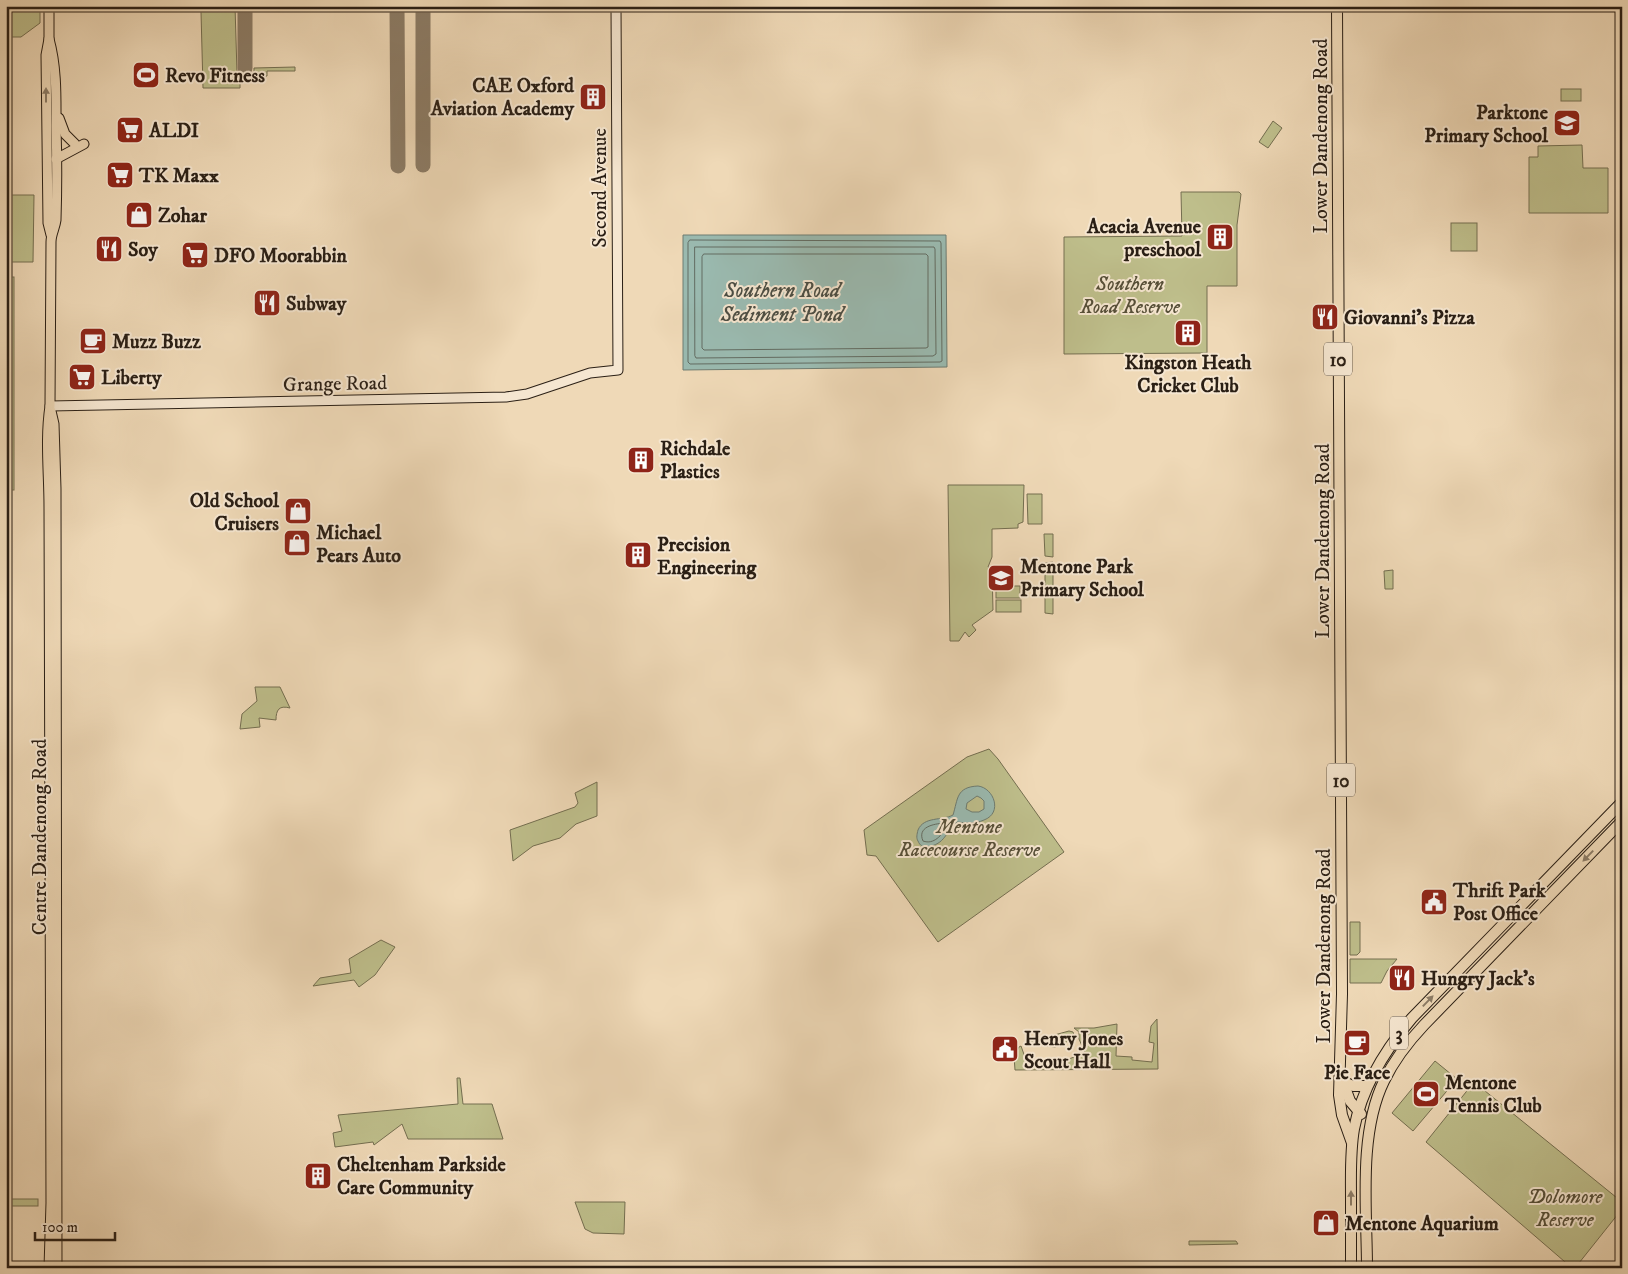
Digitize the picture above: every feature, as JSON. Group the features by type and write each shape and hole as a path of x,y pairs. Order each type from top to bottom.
{"highway":[{"name":"Lower Dandenong Road","path":"1337,6 1342,994 1341,1078 1338,1090 1343,1121 1352,1143"},
{"name":"3","path":"1351,1268 1352,1143 1367,1086 1378,1065 1398,1035 1468,960 1622,802"},
{"name":"3","path":"1367,1268 1367,1170 1371,1124 1383,1083 1401,1052 1424,1025 1622,821"},
{"path":"1585,840 1601,834 1606,838"},
{"path":"1468,960 1478,969"},
{"name":"Lower Dandenong Road","path":"1341,1078 1348,1097 1358,1115"},
{"path":"1341,1078 1353,1086 1367,1086"},
{"path":"1340,1105 1345,1113 1358,1115 1371,1124"}],"main road":[{"name":"Centre Dandenong Road","path":"49,6 49,39 46,55 48,223 51,235 50,406 47,424 49,517 51,1203 49,1268"},
{"name":"Second Avenue","path":"616,6 618,370"},
{"name":"Centre Dandenong Road","path":"49,39 53,54 56,110 56,223 51,235"},
{"path":"56,110 65,134 80,144 56,159"},
{"name":"Grange Road","path":"50,406 506,397 527,394 590,373 618,370"},
{"name":"Centre Dandenong Road","path":"50,406 54,424 56,489 57,1268"}],"green space":[{"path":"6,6 40,6 40,23 21,37 6,37"},
{"path":"206,6 235,6 237,73 240,78 240,88 203,88 201,12"},
{"path":"295,67 295,71 267,71 267,76 254,77 254,68"},
{"path":"1561,89 1581,89 1581,101 1561,101"},
{"path":"1273,121 1282,128 1268,148 1259,142"},
{"path":"1582,145 1583,168 1608,168 1608,213 1529,213 1529,157 1538,157 1538,146"},
{"name":"Southern Road Reserve","path":"1181,192 1239,192 1241,194 1237,225 1237,286 1207,286 1207,353 1064,354 1064,237 1182,236"},
{"path":"6,195 34,195 33,262 6,262"},
{"path":"1451,223 1477,223 1477,251 1451,251"},
{"path":"6,277 14,277 14,490 6,490"},
{"path":"948,485 1024,485 1023,522 1018,524 1018,528 992,529 992,557 988,567 992,570 993,610 972,625 976,630 969,637 965,632 959,641 950,641"},
{"path":"1027,494 1042,494 1042,524 1028,524"},
{"path":"1044,534 1053,534 1053,557 1045,556"},
{"path":"1053,562 1053,614 1045,613 1045,563"},
{"path":"1393,570 1393,589 1385,589 1384,571"},
{"path":"996,586 1020,586 1020,598 996,598"},
{"path":"996,600 1021,600 1021,612 996,612"},
{"path":"255,687 280,687 290,708 283,707 279,709 276,720 259,718 260,727 240,729 242,714 257,701"},
{"name":"Mentone Racecourse Reserve","path":"989,749 1064,852 938,942 876,856 867,855 864,830 967,757"},
{"path":"597,782 597,816 576,824 560,838 533,846 513,861 510,830 575,807 578,803 575,793"},
{"path":"1350,922 1360,922 1360,952 1357,955 1350,955"},
{"path":"381,940 395,947 375,975 359,987 354,980 313,986 320,978 351,973 349,959"},
{"path":"1350,959 1397,959 1387,971 1381,983 1350,983"},
{"path":"1157,1019 1158,1069 1015,1070 1014,1056 1021,1046 1026,1060 1038,1059 1058,1063 1085,1053 1079,1039 1079,1032 1074,1028 1094,1028 1117,1024 1116,1056 1132,1057 1132,1060 1152,1062 1154,1043 1149,1042 1151,1026"},
{"path":"1069,1031 1073,1032 1075,1038 1055,1047 1025,1043"},
{"name":"Mentone Tennis Club","path":"1435,1061 1457,1079 1413,1131 1392,1113"},
{"path":"457,1078 460,1078 463,1104 492,1104 503,1139 408,1139 402,1124 374,1145 373,1142 335,1147 333,1133 342,1131 338,1115 458,1104"},
{"name":"Dolomore Reserve","path":"1474,1082 1622,1202 1622,1209 1575,1268 1572,1268 1426,1142"},
{"path":"6,1199 38,1199 38,1206 6,1206"},
{"path":"575,1202 625,1202 624,1234 593,1233 585,1229"},
{"path":"1189,1241 1236,1241 1238,1244 1189,1245"}],"water":[{"name":"Southern Road Sediment Pond","path":"683,235 946,235 947,367 683,370"},
{"path":"978,786 984,788 992,796 995,807 990,817 977,822 957,822 938,843 927,847 921,845 917,837 921,826 929,821 953,815 959,795 962,791","holes":["977,796 984,801 984,809 979,812 972,812 966,809 967,803"]}],"taxiway":[{"path":"245,6 245,68"},
{"path":"397,6 398,166"},
{"path":"423,6 423,165"}],"place":[{"name":"Revo Fitness","path":"146,75"},
{"name":"CAE Oxford Aviation Academy","path":"593,97"},
{"name":"Parktone Primary School","path":"1567,123"},
{"name":"ALDI","path":"130,130"},
{"name":"TK Maxx","path":"120,175"},
{"name":"Zohar","path":"139,215"},
{"name":"Acacia Avenue preschool","path":"1220,237"},
{"name":"Soy","path":"109,249"},
{"name":"DFO Moorabbin","path":"195,255"},
{"name":"Subway","path":"267,303"},
{"name":"Giovanni's Pizza","path":"1325,317"},
{"name":"Kingston Heath Cricket Club","path":"1188,333"},
{"name":"Muzz Buzz","path":"93,341"},
{"name":"Liberty","path":"82,377"},
{"name":"Richdale Plastics","path":"641,460"},
{"name":"Old School Cruisers","path":"298,511"},
{"name":"Michael Pears Auto","path":"297,543"},
{"name":"Precision Engineering","path":"638,555"},
{"name":"Mentone Park Primary School","path":"1001,578"},
{"name":"Thrift Park Post Office","path":"1434,902"},
{"name":"Hungry Jack's","path":"1402,978"},
{"name":"Pie Face","path":"1357,1043"},
{"name":"Henry Jones Scout Hall","path":"1005,1049"},
{"name":"Mentone Tennis Club","path":"1426,1094"},
{"name":"Cheltenham Parkside Care Community","path":"318,1176"},
{"name":"Mentone Aquarium","path":"1326,1223"}]}
